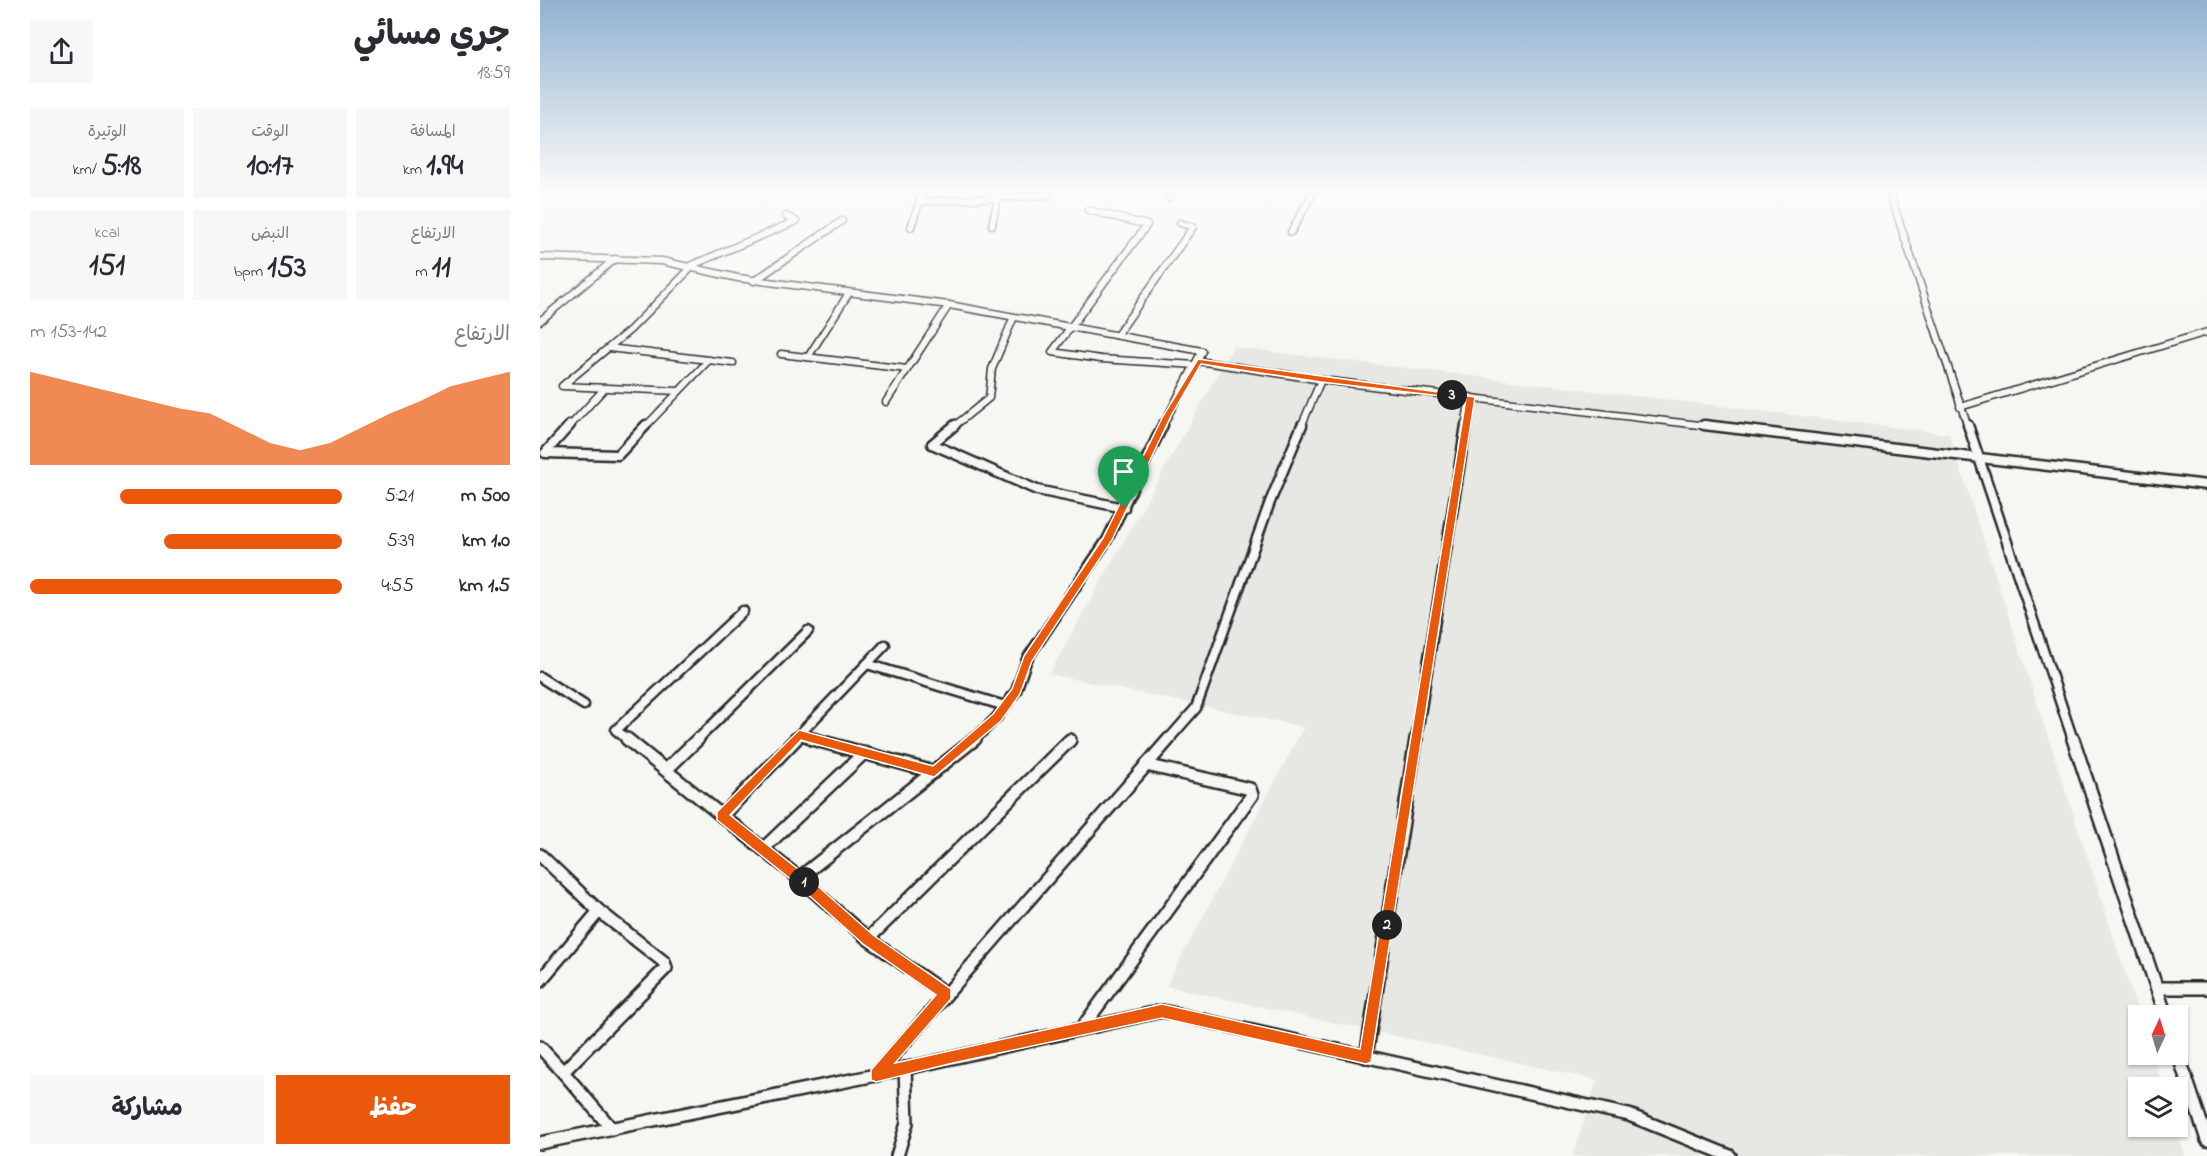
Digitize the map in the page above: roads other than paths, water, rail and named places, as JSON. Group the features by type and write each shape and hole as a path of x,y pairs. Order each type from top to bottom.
{"street":[{"path":"678,391 562,386 630,330 691,266 740,245"},
{"path":"754,281 807,245"},
{"path":"1133,245 1051,349 1055,354 1197,363 1321,380 2207,485"},
{"path":"1117,335 1180,245"},
{"path":"1907,245 1976,457 2162,1005"},
{"path":"540,257 662,261 754,281 948,305 1013,319 1201,350 1197,363 1167,416 1107,540 1027,659 1016,691 1005,706 968,746 799,878"},
{"path":"540,321 615,259"},
{"path":"808,357 849,293"},
{"path":"886,402 948,305"},
{"path":"1013,319 991,370 989,398 932,444 1037,490 1124,508"},
{"path":"1960,407 2207,332"},
{"path":"609,348 733,363"},
{"path":"781,354 907,369"},
{"path":"604,388 545,453 618,455 709,360"},
{"path":"876,1075 1196,708 1270,502 1321,380"},
{"path":"1366,1057 1470,397"},
{"path":"743,611 616,730 799,878 868,939 946,994"},
{"path":"666,770 808,632"},
{"path":"722,816 885,645"},
{"path":"867,664 1005,706"},
{"path":"540,677 584,705"},
{"path":"799,735 934,772"},
{"path":"868,939 1070,740"},
{"path":"763,849 864,753"},
{"path":"1082,1028 1252,795 1250,789 1146,765"},
{"path":"540,855 599,911 664,962 666,968 563,1072"},
{"path":"540,981 599,911"},
{"path":"2157,988 2207,987"},
{"path":"540,1143 876,1075 1152,1012 1175,1012 1629,1115 1654,1123 1730,1156"},
{"path":"540,1047 612,1129"},
{"path":"2182,1065 2207,1140"},
{"path":"897,1156 907,1123 905,1068"}]}
